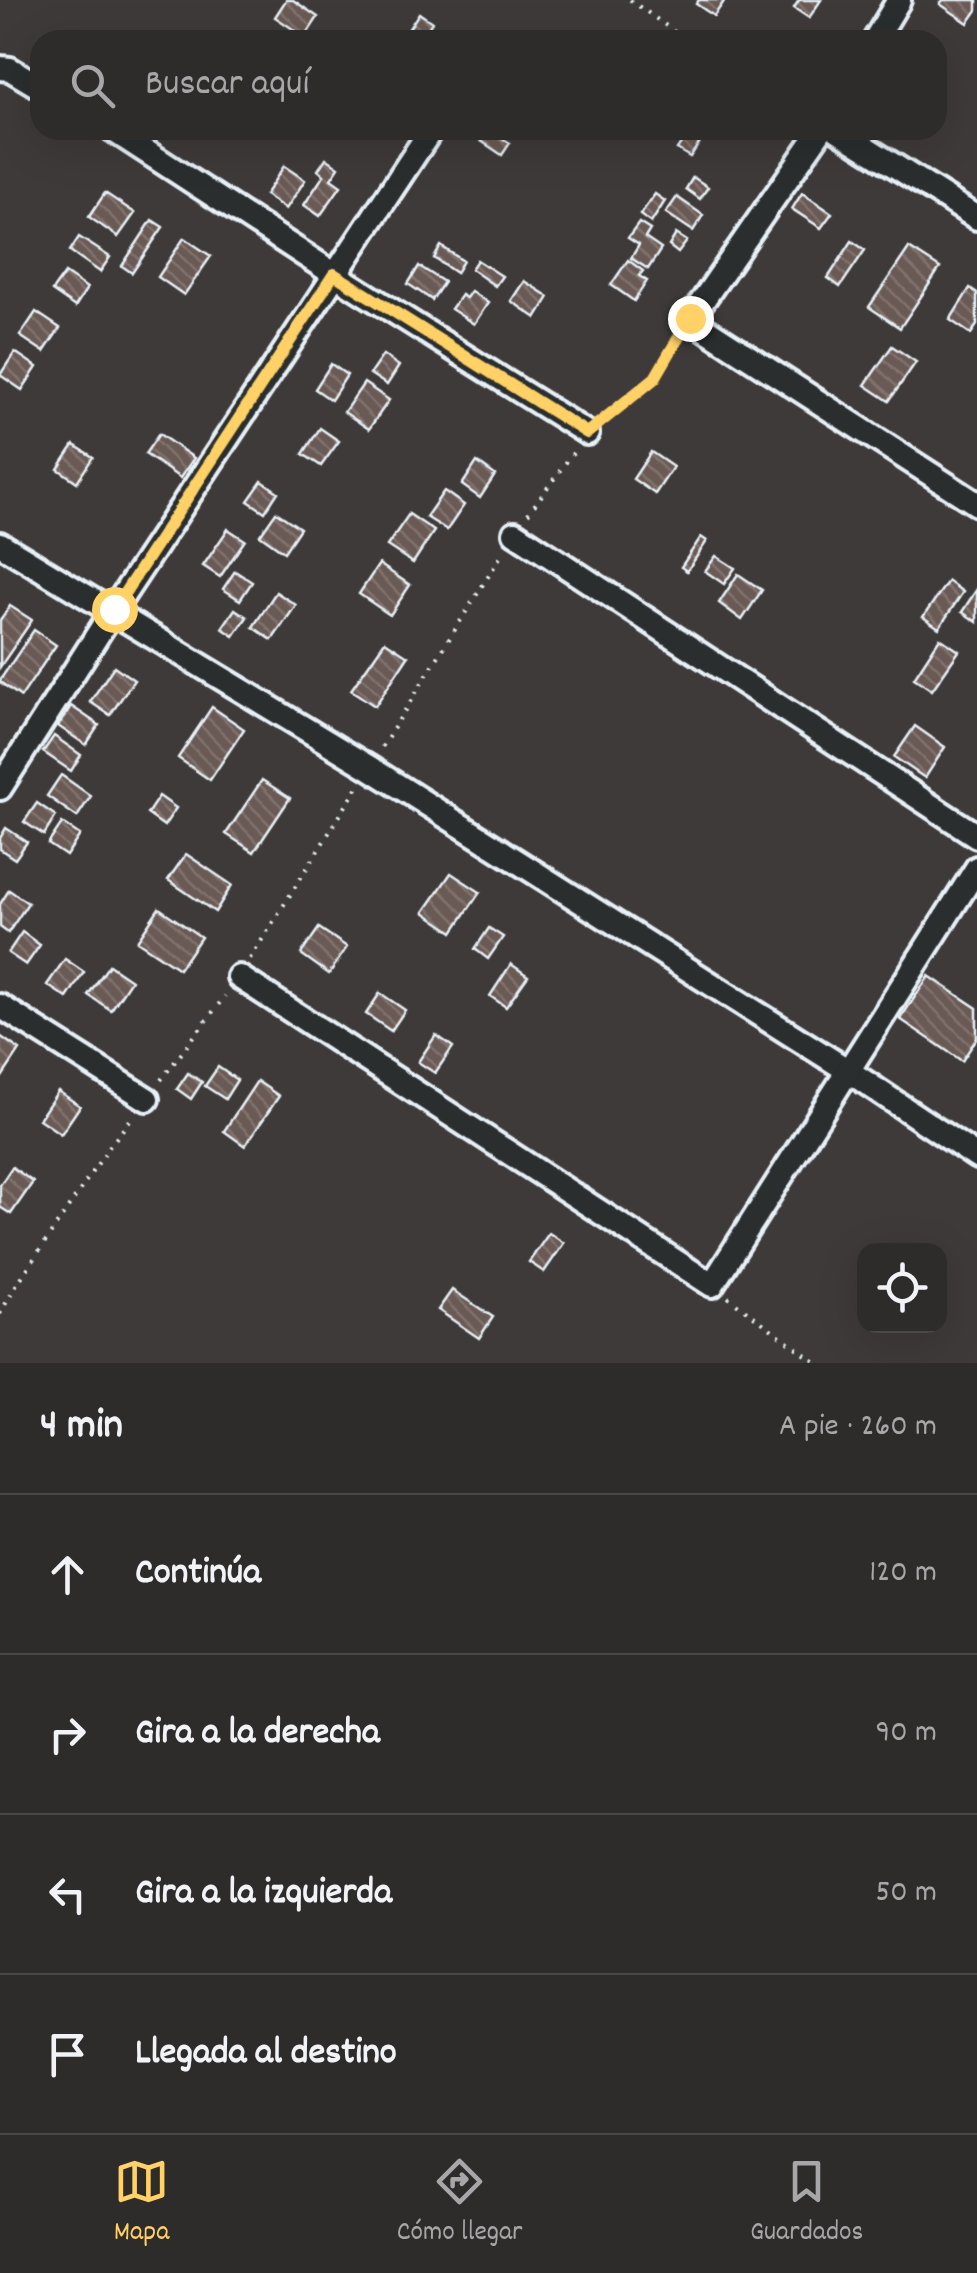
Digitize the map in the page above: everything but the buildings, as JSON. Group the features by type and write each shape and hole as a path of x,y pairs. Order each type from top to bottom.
{"street":[{"path":"881,30 899,0"},
{"path":"0,68 10,69 30,81"},
{"path":"128,140 587,433"},
{"path":"0,788 423,140"},
{"path":"814,140 690,318 977,504"},
{"path":"854,140 977,218"},
{"path":"515,532 977,836"},
{"path":"0,544 370,768 847,1070 977,1158"},
{"path":"238,977 712,1285 977,868"},
{"path":"0,1006 147,1099"}],"path":[{"path":"630,0 672,30"},
{"path":"0,1314 14,1287 109,1148 238,977 515,532 587,433 655,378 690,318"},
{"path":"712,1285 817,1363"}],"route":[{"path":"114,609 334,274 587,433 655,378 690,318"}]}
